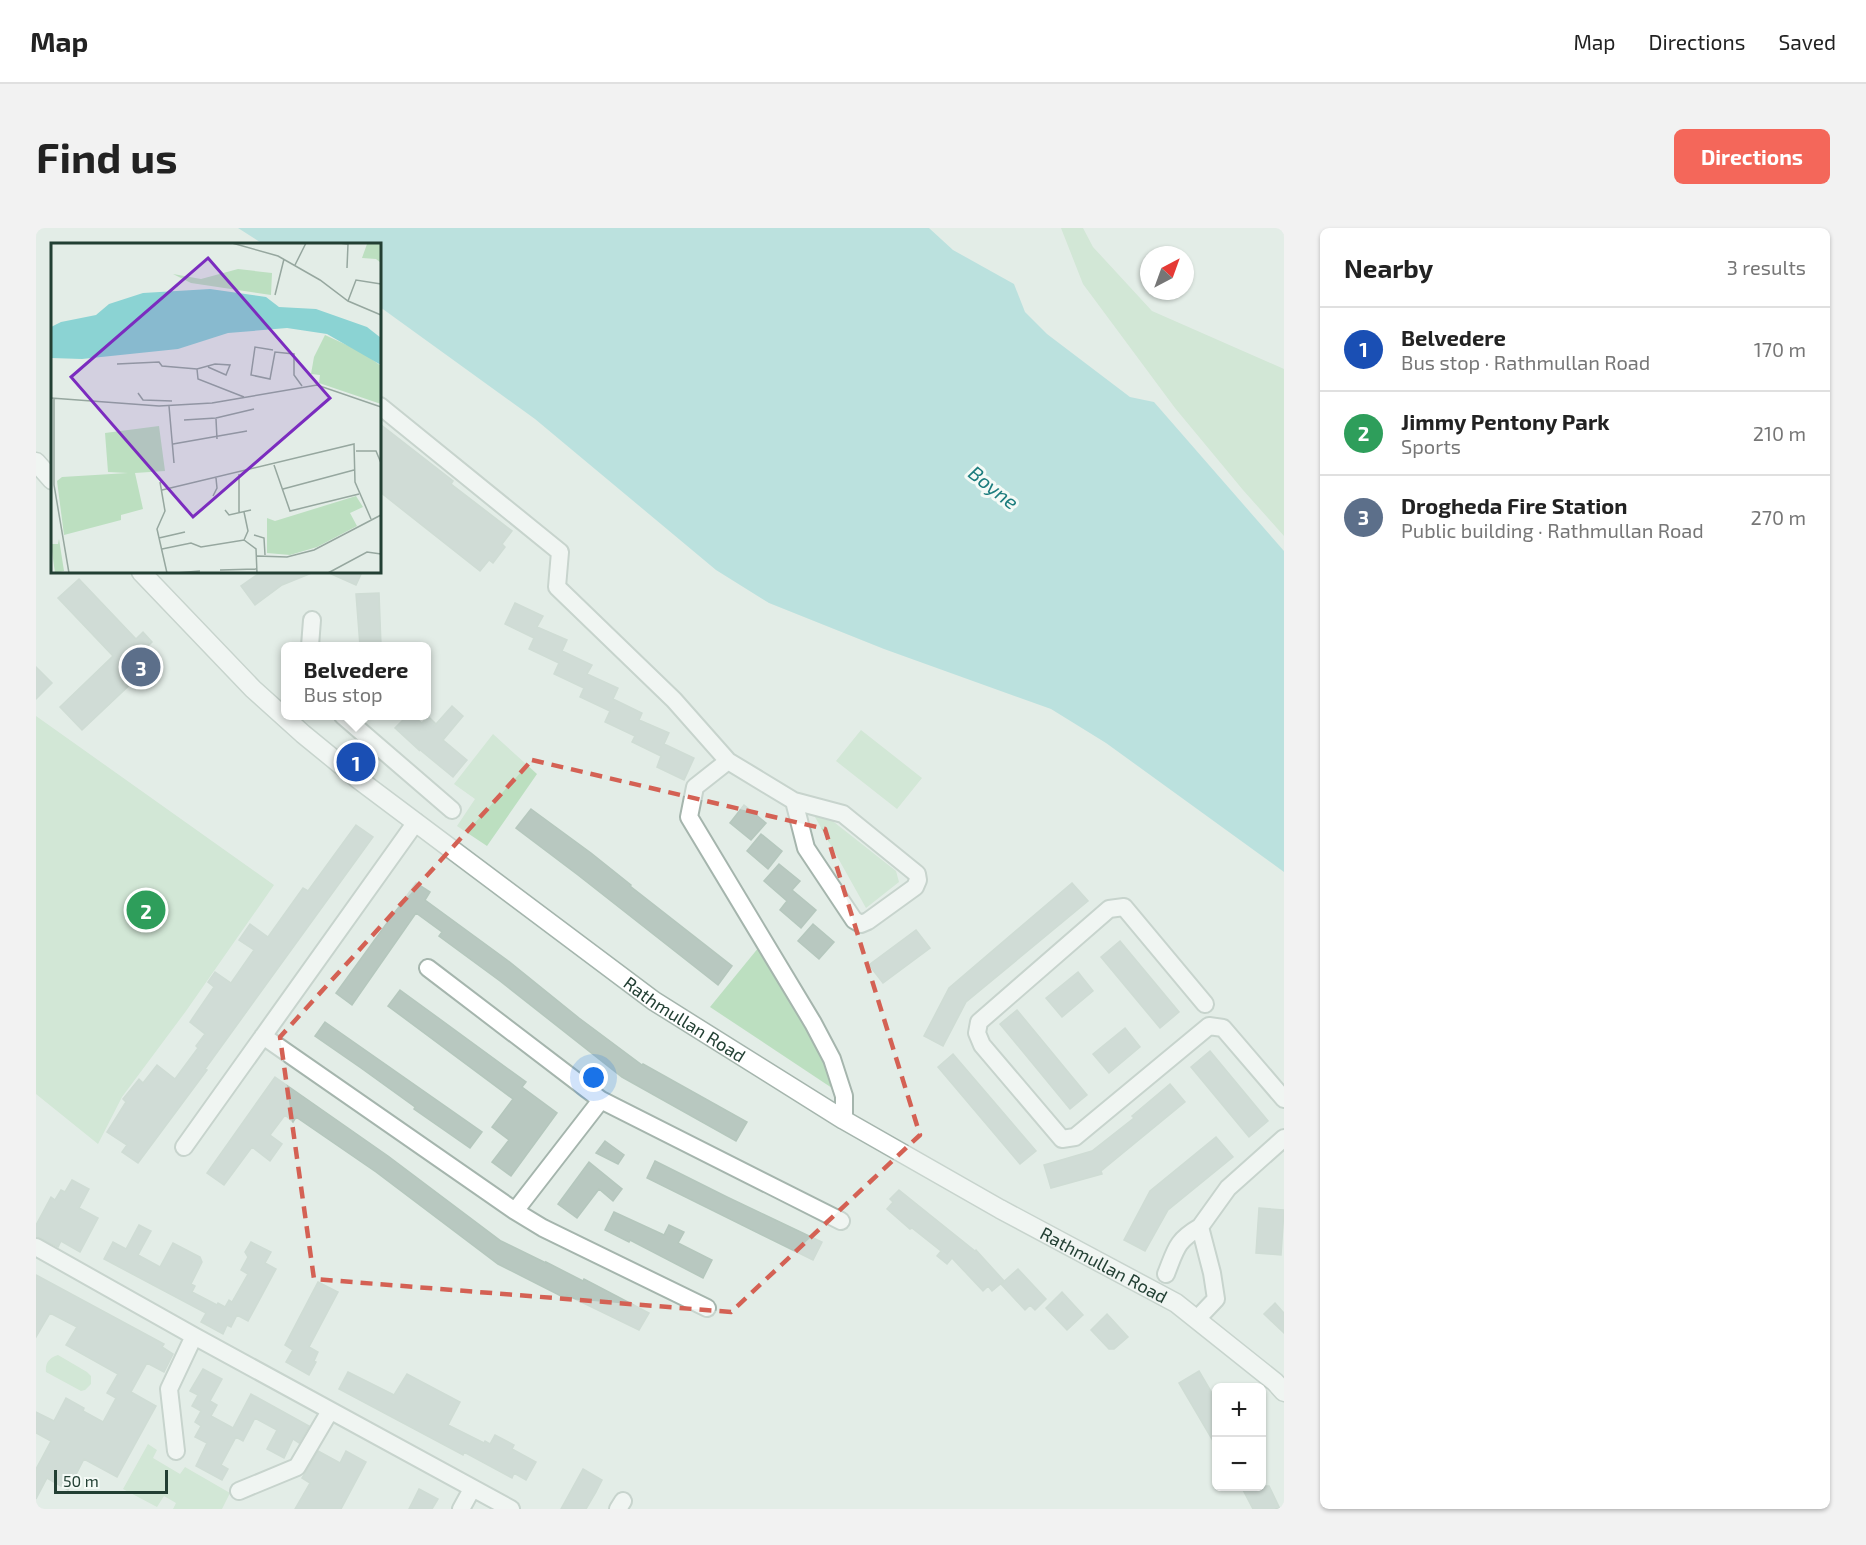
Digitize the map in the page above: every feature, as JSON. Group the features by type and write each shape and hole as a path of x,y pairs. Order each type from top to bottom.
{"street":[{"path":"381,407 560,552 557,587 674,700 728,761 794,801 843,814 917,874 918,880 915,887 868,921 861,924 854,920 806,848 794,801"},
{"path":"36,462 51,479"},
{"name":"Rathmullan Road","path":"142,573 253,689 281,706"},
{"path":"310,642 312,620"},
{"name":"Rathmullan Road","path":"296,720 358,779 654,1001 844,1120 1000,1209 1176,1304 1275,1382 1284,1392"},
{"path":"348,720 452,810"},
{"path":"728,761 695,787 689,817 813,1023 832,1059 844,1096 844,1120"},
{"path":"184,1147 416,822"},
{"path":"1205,1004 1124,907 1109,909 979,1022 977,1033 982,1045 1062,1139 1075,1137 1209,1026 1223,1028 1284,1099"},
{"path":"428,968 602,1100 841,1221"},
{"path":"263,1036 515,1211 543,1228 707,1308"},
{"path":"515,1211 602,1100"},
{"path":"1166,1274 1179,1243 1185,1236 1200,1227 1228,1188 1284,1138"},
{"path":"1197,1319 1216,1299 1200,1227"},
{"path":"36,1247 511,1509"},
{"path":"176,1451 168,1389 194,1336"},
{"path":"239,1491 297,1467 330,1411"},
{"path":"461,1509 472,1489"}],"highlighted area":[{"path":"532,760 825,829 920,1135 731,1312 314,1279 280,1037"}],"green space":[{"path":"1061,228 1083,228 1093,247 1152,311 1284,369 1284,536 1175,408 1083,284"},
{"path":"36,716 274,885 186,1011 122,1097 98,1144 36,1094"},
{"path":"861,730 922,778 897,809 836,761"},
{"path":"493,734 537,774 487,846 457,826 475,799 454,784"},
{"path":"818,813 825,815 896,871 899,882 866,908 815,817"},
{"path":"759,947 821,1049 835,1090 710,1007"},
{"path":"58,1355 91,1376 91,1384 85,1390 81,1391 46,1372 48,1361"},
{"path":"148,1444 157,1450 153,1458 180,1474 185,1467 230,1493 222,1509 173,1509 176,1503 164,1496 157,1507 123,1489"}],"water":[{"name":"Boyne","path":"238,228 929,228 953,250 1014,284 1025,312 1047,334 1130,397 1154,402 1284,551 1284,872 1106,743 1051,709 884,649 769,603 716,570 535,419 381,308 381,243 261,243"}],"building":[{"path":"381,425 453,481 451,484 512,531 502,544 505,547 493,563 489,560 480,571 381,493"},
{"path":"260,573 312,573 282,585 255,605 241,586"},
{"path":"329,573 362,573 356,585"},
{"path":"79,579 136,639 143,632 152,642 145,649 156,660 82,730 60,707 113,656 58,598"},
{"path":"379,593 381,642 360,642 356,594"},
{"path":"515,603 543,616 537,627 567,640 562,651 592,665 587,674 618,688 613,699 642,713 639,720 669,733 664,744 694,758 684,780 657,767 661,756 632,742 635,736 605,722 610,711 580,697 584,688 554,674 559,663 529,649 534,638 505,624"},
{"path":"36,667 52,683 36,699"},
{"path":"452,706 463,716 443,740 467,760 453,777 395,728 403,720 418,720 422,723 431,719 436,724"},
{"path":"744,805 766,823 751,840 730,823"},
{"path":"531,809 591,853 732,966 718,985 516,828"},
{"path":"356,825 373,837 138,1163 122,1152 127,1145 107,1132 126,1102 123,1099 139,1079 143,1083 157,1065 175,1079 198,1048 196,1046 205,1034 190,1022 214,987 208,982 215,972 231,983 254,950 239,940 250,924 268,937 303,888 308,891"},
{"path":"761,834 782,851 768,869 747,851"},
{"path":"779,864 800,881 792,890 816,910 801,928 780,910 787,901 764,881"},
{"path":"416,883 430,892 425,900 507,960 642,1065 747,1122 736,1141 622,1077 439,936 442,932 416,913 352,1005 336,993"},
{"path":"1072,883 1088,901 966,1002 943,1046 924,1036 949,988"},
{"path":"813,924 834,942 819,959 798,941"},
{"path":"916,930 930,948 883,983 869,965"},
{"path":"1120,941 1179,1012 1160,1028 1101,957"},
{"path":"1078,972 1093,991 1062,1017 1046,998"},
{"path":"400,990 526,1082 522,1087 557,1113 511,1176 492,1162 509,1140 492,1127 513,1099 388,1006"},
{"path":"1017,1010 1087,1095 1070,1109 1000,1024"},
{"path":"325,1022 482,1132 470,1148 315,1036"},
{"path":"1125,1028 1140,1047 1109,1073 1093,1054"},
{"path":"1210,1051 1268,1121 1249,1137 1191,1067"},
{"path":"953,1054 1036,1151 1020,1164 938,1067"},
{"path":"275,1077 388,1156 501,1241 583,1281 584,1279 649,1313 639,1330 567,1295 565,1298 498,1264 376,1172 296,1117 293,1122 285,1115 270,1135 282,1144 270,1161 252,1147 224,1185 207,1173"},
{"path":"1170,1084 1185,1102 1101,1171 1102,1174 1051,1188 1044,1165 1092,1151 1134,1118 1132,1116"},
{"path":"1216,1137 1233,1157 1168,1210 1145,1251 1124,1240 1150,1191"},
{"path":"605,1141 624,1155 618,1164 596,1153"},
{"path":"655,1161 822,1242 813,1260 647,1178"},
{"path":"589,1162 622,1189 613,1201 599,1189 577,1218 558,1204"},
{"path":"72,1180 89,1189 79,1208 98,1218 80,1252 61,1241 58,1247 36,1236 36,1225 51,1197 55,1200 61,1190 65,1192"},
{"path":"899,1190 976,1250 1004,1281 992,1291 988,1286 983,1291 952,1258 947,1264 937,1256 941,1251 887,1209 893,1202 890,1199"},
{"path":"1259,1208 1284,1210 1281,1255 1256,1253"},
{"path":"614,1212 664,1235 669,1225 684,1232 678,1243 712,1260 703,1278 630,1240 629,1242 605,1230"},
{"path":"139,1225 151,1231 138,1255 160,1267 173,1243 200,1257 202,1262 191,1284 195,1286 192,1292 225,1307 229,1300 232,1302 248,1274 241,1270 248,1257 245,1252 251,1242 271,1252 265,1263 276,1269 248,1321 237,1315 231,1327 227,1325 223,1334 201,1322 206,1313 104,1259 113,1242 126,1249"},
{"path":"1018,1269 1046,1299 1035,1310 1030,1305 1025,1310 1001,1284"},
{"path":"36,1275 164,1344 162,1347 173,1354 164,1372 147,1363 131,1392 156,1406 117,1477 84,1459 68,1490 47,1478 36,1499 36,1469 51,1441 36,1433 36,1412 54,1421 66,1398 103,1422 116,1398 107,1393 118,1374 66,1345 77,1327 50,1313 36,1337"},
{"path":"318,1282 338,1292 309,1347 318,1352 309,1375 286,1362 293,1350 285,1345"},
{"path":"1062,1292 1083,1315 1067,1330 1046,1308"},
{"path":"1275,1303 1284,1313 1284,1333 1264,1314"},
{"path":"1107,1314 1128,1337 1114,1349 1109,1349 1091,1330"},
{"path":"203,1369 222,1379 210,1401 217,1405 211,1416 233,1428 251,1394 309,1426 299,1443 293,1439 284,1458 267,1449 277,1430 255,1418 243,1441 236,1437 221,1465 228,1469 222,1480 196,1466 207,1443 195,1437 201,1426 195,1422 201,1411 192,1406 198,1395 190,1391"},
{"path":"1199,1371 1212,1393 1212,1439 1179,1383"},
{"path":"348,1372 394,1395 407,1374 460,1402 448,1425 484,1443 485,1441 490,1444 495,1435 514,1445 512,1449 536,1462 526,1480 514,1473 512,1478 464,1452 463,1455 339,1389"},
{"path":"318,1451 340,1463 346,1451 366,1462 341,1509 295,1509 310,1483 302,1478"},
{"path":"583,1469 602,1480 596,1492 586,1509 561,1509"},
{"path":"1266,1486 1269,1486 1280,1509 1253,1509 1244,1491 1266,1491"},
{"path":"419,1489 438,1499 432,1509 409,1509"}],"place":[{"name":"Drogheda Fire Station","path":"141,667"},
{"name":"Belvedere","path":"356,762"},
{"name":"Jimmy Pentony Park","path":"146,910"}]}
